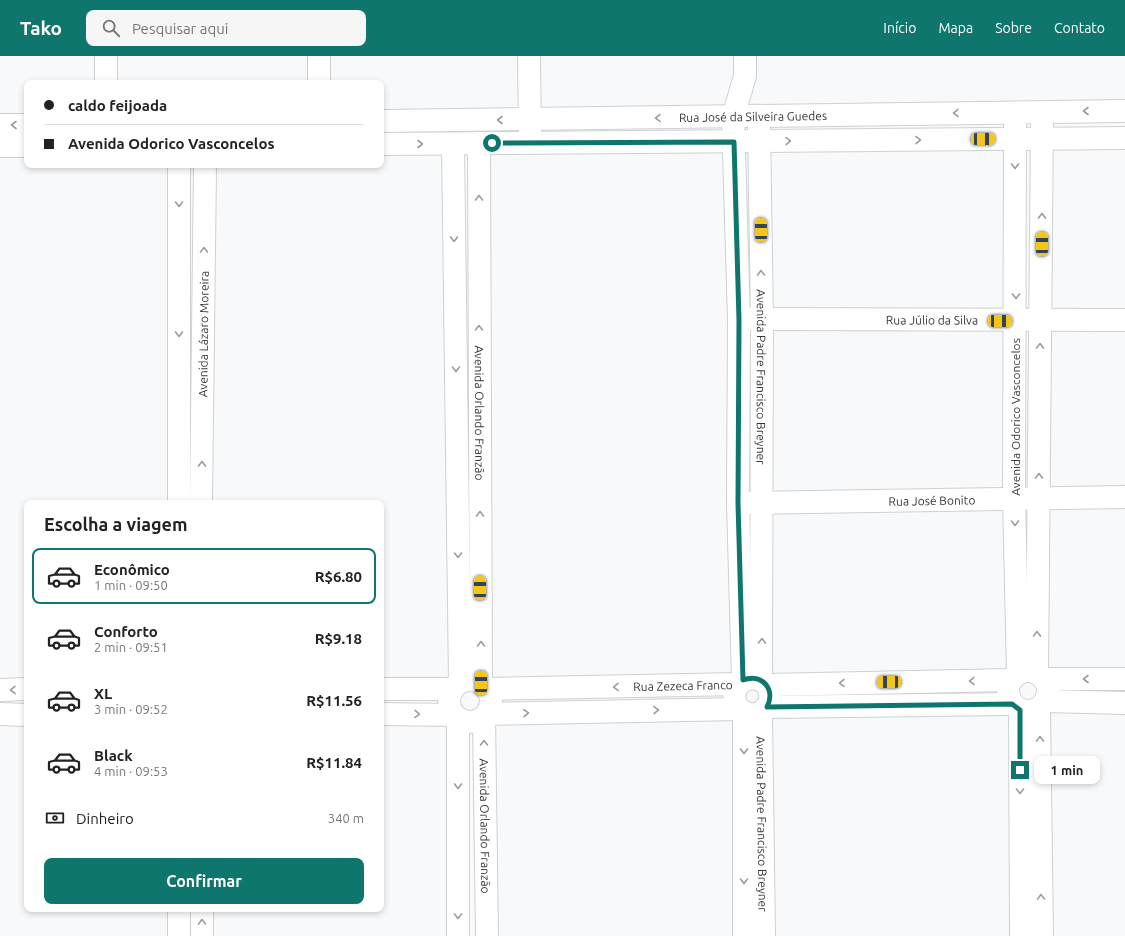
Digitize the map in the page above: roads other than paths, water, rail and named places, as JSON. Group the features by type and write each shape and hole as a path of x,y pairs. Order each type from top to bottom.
{"street":[{"path":"106,56 106,80"},
{"path":"319,56 319,80"},
{"path":"529,56 530,143"},
{"name":"Avenida Padre Francisco Breyner","path":"745,66 759,116 762,319 762,502 753,682"},
{"name":"Avenida Padre Francisco Breyner","path":"744,936 753,710 770,694 753,682 738,503 739,320 733,117 745,66"},
{"name":"Rua José da Silveira Guedes","path":"384,121 1125,111"},
{"name":"Avenida Odorico Vasconcelos","path":"1014,112 1016,321 1014,497 1028,676"},
{"name":"Avenida Odorico Vasconcelos","path":"1029,706 1008,692 1028,676 1038,497 1042,112"},
{"path":"0,125 24,125"},
{"name":"Rua José da Silveira Guedes","path":"384,144 1125,138"},
{"name":"Avenida Orlando Franzão","path":"470,686 479,143"},
{"name":"Avenida Orlando Franzão","path":"453,144 470,686 491,704 485,715 487,936"},
{"path":"0,146 24,146"},
{"name":"Avenida Lázaro Moreira","path":"179,168 179,500"},
{"name":"Avenida Lázaro Moreira","path":"201,500 205,168"},
{"name":"Rua Júlio da Silva","path":"739,320 1125,320"},
{"name":"Rua José Bonito","path":"738,503 1014,497 1125,497"},
{"name":"Avenida Odorico Vasconcelos","path":"1021,936 1029,706 1049,690 1028,676"},
{"name":"Rua Zezeca Franco","path":"384,689 1028,676 1125,679"},
{"name":"Avenida Padre Francisco Breyner","path":"753,682 734,696 753,710"},
{"name":"Avenida Orlando Franzão","path":"458,936 456,717 449,702 470,686"},
{"path":"0,690 24,689"},
{"name":"Rua Zezeca Franco","path":"384,714 456,717 465,722 473,722 485,715 1125,703"},
{"name":"Avenida Odorico Vasconcelos","path":"1029,706 1042,936"},
{"name":"Avenida Padre Francisco Breyner","path":"753,710 764,936"},
{"path":"0,714 24,714"},
{"path":"179,912 179,936"},
{"path":"202,912 202,936"}]}
